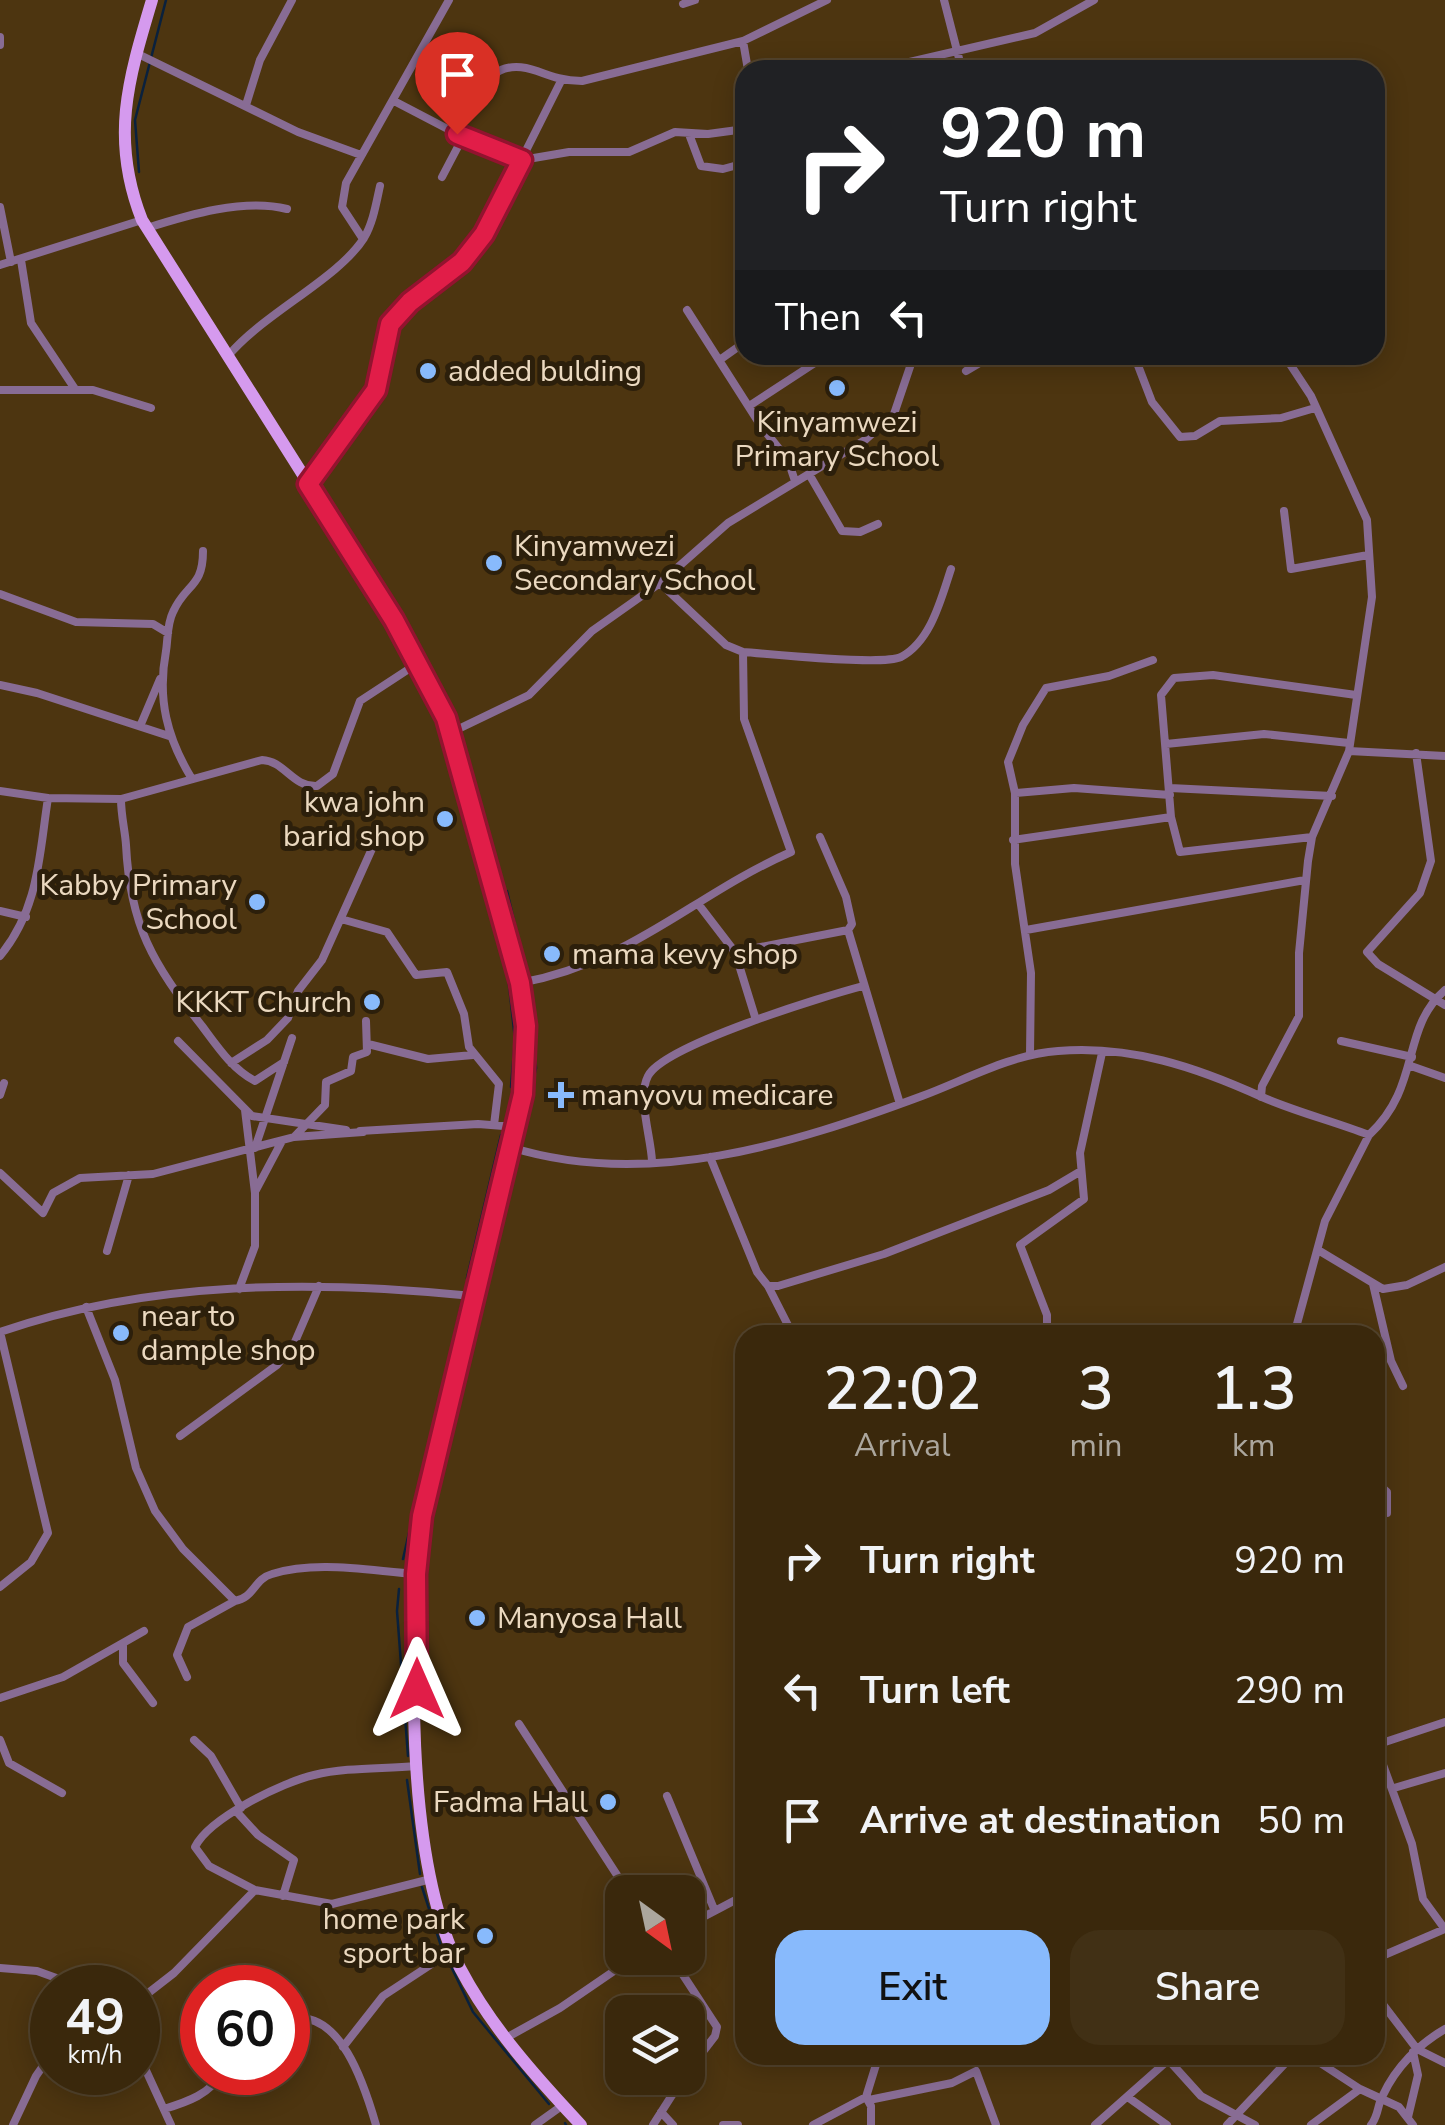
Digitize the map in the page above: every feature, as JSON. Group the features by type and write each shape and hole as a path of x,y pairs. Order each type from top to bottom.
{"main road":[{"path":"152,0 125,104 126,179 145,224 418,663 450,733 520,983 526,1062 515,1127 431,1461 416,1574 418,1766 431,1879 453,1950 474,1992 506,2038 581,2125"}],"street":[{"path":"246,105 260,60 292,0"},
{"path":"364,238 341,200 361,155 449,0"},
{"path":"683,4 694,0"},
{"path":"442,177 482,88 504,65 514,64 562,81 582,81 742,41 827,0"},
{"path":"944,0 960,60"},
{"path":"920,60 1035,34 1094,0"},
{"path":"0,37 0,45"},
{"path":"742,41 746,60"},
{"path":"136,53 298,132 361,155"},
{"path":"308,484 376,390 390,324 410,302 462,262 484,234 562,81"},
{"path":"394,102 522,160 569,152 630,152 668,133 735,130"},
{"path":"689,134 701,166 723,169 735,166"},
{"path":"228,356 248,333 339,264 364,238 380,186"},
{"path":"0,265 145,224 213,212 274,206 286,209"},
{"path":"0,207 31,322 75,389"},
{"path":"687,310 788,460 795,481"},
{"path":"721,359 735,349"},
{"path":"749,406 813,365"},
{"path":"450,733 528,695 592,631 660,582 728,523 864,440 894,414 911,365"},
{"path":"966,370 975,365"},
{"path":"1138,365 1152,402 1180,437 1194,436 1220,421 1281,418 1316,408"},
{"path":"1261,1097 1262,1086 1299,1016 1305,880 1312,837 1349,747 1371,612 1366,520 1316,408 1290,365"},
{"path":"0,390 106,392 151,408"},
{"path":"810,474 846,534 878,524"},
{"path":"1284,511 1292,570 1368,555"},
{"path":"192,779 169,736 163,675 176,606 202,576 203,550"},
{"path":"660,582 726,644 743,652 890,660 902,656 927,630 950,570"},
{"path":"0,594 76,622 153,624 168,633"},
{"path":"520,983 563,973 628,947 756,867 791,852 744,720 743,652"},
{"path":"1030,1054 1026,930 1013,840 1015,792 1008,771 1010,752 1041,693 1051,685 1109,676 1152,660"},
{"path":"0,791 48,798 121,800 271,760 297,783 317,786 333,774 360,702 418,663"},
{"path":"141,724 163,675"},
{"path":"1312,837 1184,853 1177,847 1161,694 1166,685 1183,675 1276,682 1356,695"},
{"path":"0,686 141,724 169,736"},
{"path":"1166,744 1264,734 1445,756"},
{"path":"1416,753 1431,861 1413,903 1367,952 1378,964 1445,1005"},
{"path":"1015,792 1074,788 1332,796"},
{"path":"0,956 26,917 41,866 48,798"},
{"path":"121,800 126,869 139,933 157,969 231,1063 254,1081 284,1062"},
{"path":"1013,840 1172,818"},
{"path":"735,952 848,930 852,924 846,898 820,837"},
{"path":"231,1063 282,1026 298,990 317,970 375,842"},
{"path":"1026,930 1305,880"},
{"path":"699,904 735,952 756,1020"},
{"path":"0,911 26,917"},
{"path":"341,919 387,932 416,975 447,972 464,1014 474,1055 498,1084 494,1125"},
{"path":"848,930 900,1104"},
{"path":"652,1161 645,1084 652,1069 677,1052 756,1020 863,986"},
{"path":"1297,1325 1333,1204 1368,1135 1396,1105 1433,1000 1445,990"},
{"path":"294,1137 328,1100 326,1082 351,1071 354,1057 364,1055 368,1044 366,1021"},
{"path":"251,1150 276,1091 292,1038"},
{"path":"178,1041 245,1110 265,1121 362,1132"},
{"path":"1341,1041 1411,1062 1445,1078"},
{"path":"368,1044 428,1059 474,1055"},
{"path":"510,1147 552,1160 710,1157 800,1139 1030,1054 1061,1050 1175,1061 1368,1135"},
{"path":"1047,1324 1040,1292 1020,1244 1084,1199 1080,1153 1102,1053"},
{"path":"0,1095 4,1082"},
{"path":"239,1289 255,1246 255,1193 245,1110"},
{"path":"0,1173 42,1213 54,1193 71,1182 94,1175 153,1174 294,1137 515,1127"},
{"path":"255,1193 282,1141"},
{"path":"710,1157 738,1230 789,1325"},
{"path":"768,1286 832,1272 884,1254 1049,1190 1081,1171"},
{"path":"108,1251 129,1175"},
{"path":"1318,1250 1384,1289 1406,1285 1445,1267"},
{"path":"1373,1284 1384,1325"},
{"path":"180,1436 277,1365 294,1344 320,1286"},
{"path":"0,1587 31,1562 48,1533 0,1332 86,1307 239,1289 379,1286 474,1296"},
{"path":"86,1307 114,1380 136,1468 155,1510 184,1549 235,1601"},
{"path":"1385,1330 1391,1361 1403,1386"},
{"path":"1385,1490 1387,1513"},
{"path":"186,1677 176,1656 188,1627 249,1596 261,1578 303,1566 416,1574"},
{"path":"0,1698 63,1676 144,1631"},
{"path":"123,1644 123,1664 153,1703"},
{"path":"1385,1741 1445,1722"},
{"path":"519,1724 617,1875"},
{"path":"0,1740 9,1763 62,1793"},
{"path":"194,1740 211,1756 239,1809 258,1834 294,1860 282,1896"},
{"path":"418,1766 318,1773 239,1809 201,1836 195,1846 209,1866 255,1890 332,1904 431,1879"},
{"path":"1385,1767 1412,1844 1418,1884 1444,1928 1385,1955"},
{"path":"1394,1788 1445,1773"},
{"path":"667,1796 714,1909"},
{"path":"160,1984 255,1890"},
{"path":"705,1915 735,1899"},
{"path":"343,2047 383,1996 453,1950"},
{"path":"0,1968 30,1970"},
{"path":"506,2038 608,1975"},
{"path":"1323,2065 1360,2089 1381,2097 1410,2121 1418,2074 1415,2051 1385,2008"},
{"path":"705,2009 717,2027 705,2047"},
{"path":"310,2021 331,2030 343,2047 376,2125"},
{"path":"1371,2125 1379,2114 1381,2097 1415,2051 1444,2031"},
{"path":"1415,2051 1445,2063"},
{"path":"870,2125 867,2098 876,2065"},
{"path":"1095,2125 1129,2098 1160,2065"},
{"path":"1175,2065 1188,2085 1233,2116 1254,2125"},
{"path":"1228,2125 1284,2065"},
{"path":"812,2125 867,2098 959,2080 976,2071 988,2094 984,2102 996,2125"},
{"path":"13,2125 30,2089"},
{"path":"1311,2125 1360,2089"},
{"path":"158,2095 171,2125"},
{"path":"164,2109 199,2095"},
{"path":"653,2125 672,2095"},
{"path":"1129,2098 1168,2125"},
{"path":"534,2125 562,2105"},
{"path":"661,2112 673,2125"},
{"path":"723,2125 738,2125"}],"waterway":[{"path":"139,172 135,120 166,0"},
{"path":"507,891 527,976"},
{"path":"508,976 515,1039 511,1087"},
{"path":"524,1121 536,1068 529,983"},
{"path":"467,1278 501,1135"},
{"path":"426,1541 518,1154"},
{"path":"403,1559 461,1306"},
{"path":"424,1564 425,1584"},
{"path":"399,1589 397,1611 408,1756"},
{"path":"407,1780 420,1874"},
{"path":"422,1887 442,1949"},
{"path":"447,1958 473,2012 549,2104"}],"place":[{"name":"added bulding","path":"428,371"},
{"name":"Kinyamwezi Primary School","path":"837,388"},
{"name":"Kinyamwezi Secondary School","path":"494,563"},
{"name":"kwa john barid shop","path":"445,819"},
{"name":"Kabby Primary School","path":"257,902"},
{"name":"mama kevy shop","path":"552,954"},
{"name":"KKKT Church","path":"372,1002"},
{"name":"manyovu medicare","path":"561,1095"},
{"name":"near to dample shop","path":"121,1333"},
{"name":"Manyosa Hall","path":"477,1618"},
{"name":"Fadma Hall","path":"608,1802"},
{"name":"home park sport bar","path":"485,1936"}],"route":[{"path":"417,1689 416,1574 431,1461 523,1094 526,1026 520,983 446,718 394,620 308,484 372,398 390,324 410,302 462,262 484,234 522,160 457,134"}]}
